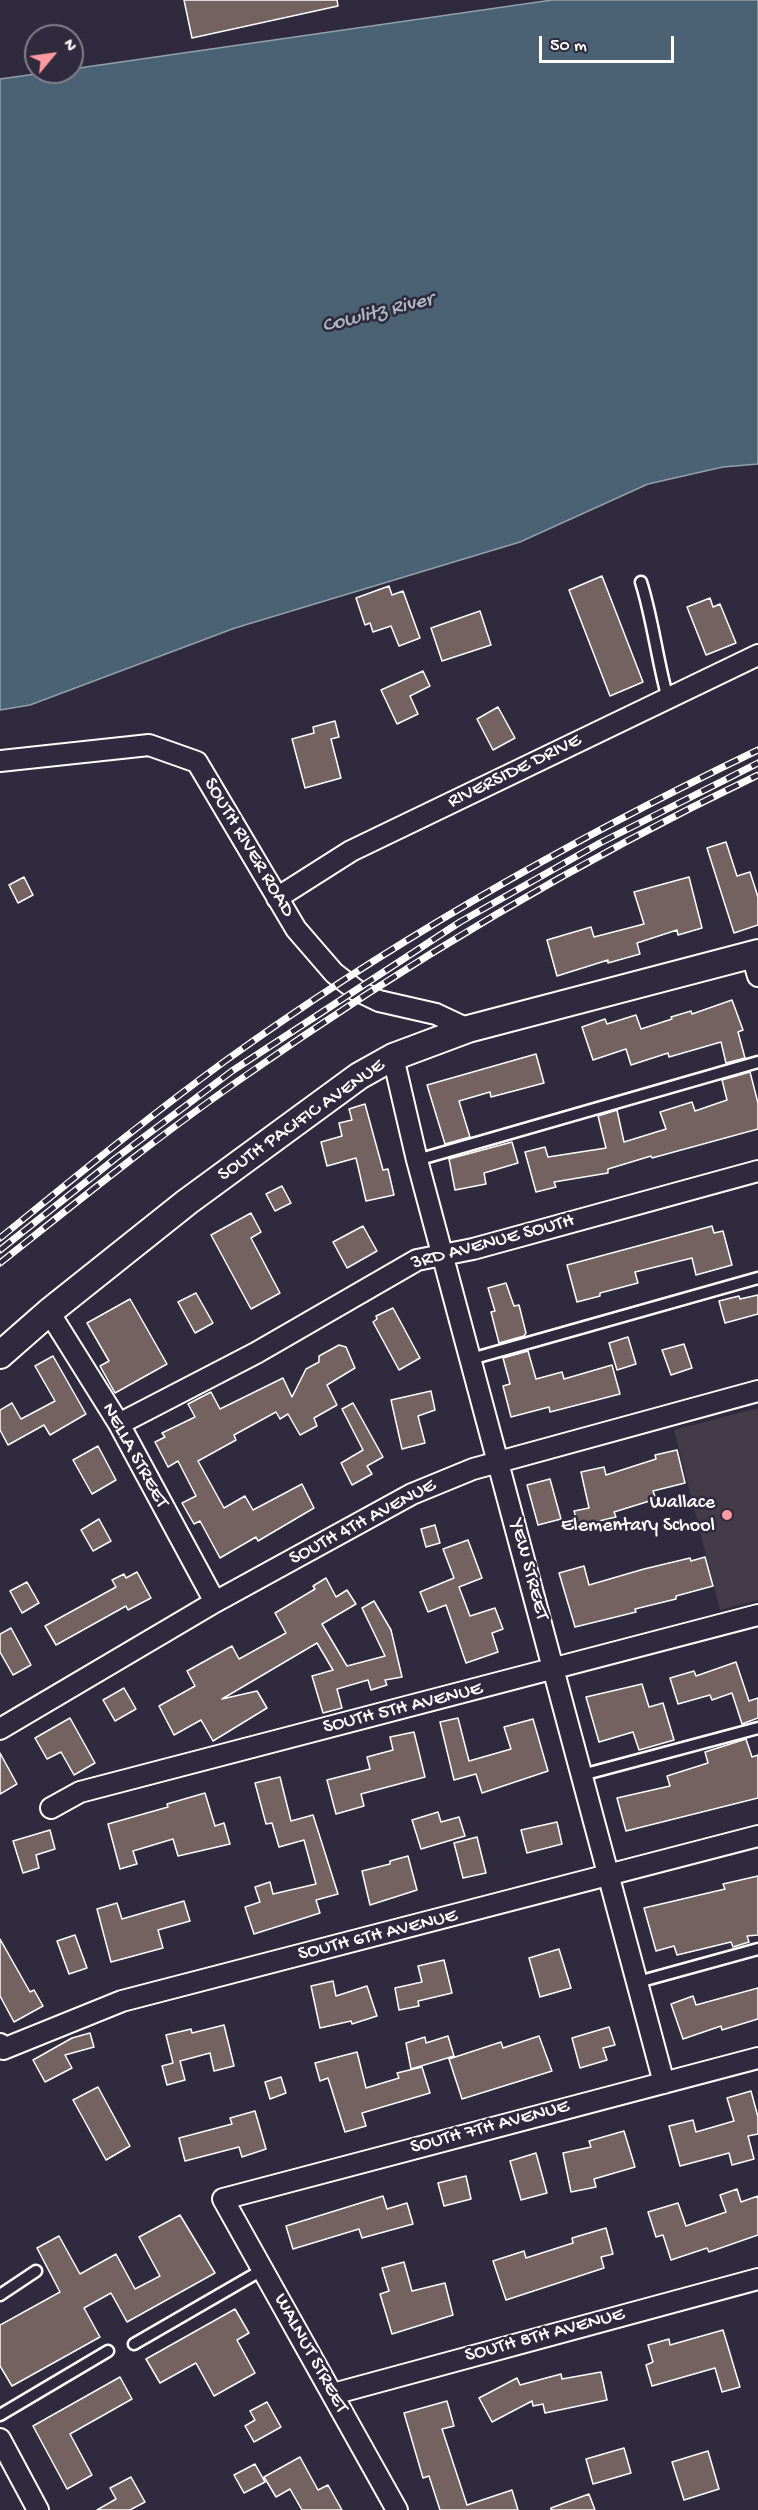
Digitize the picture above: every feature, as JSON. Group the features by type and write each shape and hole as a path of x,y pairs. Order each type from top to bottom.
{"street":[{"name":"RIVERSIDE DRIVE","path":"276,898 351,850 758,656"},
{"name":"SOUTH RIVER ROAD","path":"0,761 149,745 197,762 276,898 315,953 356,990 379,1001 435,1014 468,1029"},
{"name":"SOUTH PACIFIC AVENUE","path":"0,1355 49,1312 187,1202 359,1076 393,1057 468,1029 756,961"},
{"name":"YEW STREET","path":"393,1057 417,1160 664,2082"},
{"name":"3RD AVENUE SOUTH","path":"118,1424 256,1353 417,1260 473,1249 758,1171"},
{"name":"NELLA STREET","path":"49,1312 118,1424 215,1602"},
{"name":"SOUTH 4TH AVENUE","path":"0,1729 215,1602 412,1494 473,1469 758,1391"},
{"name":"SOUTH 5TH AVENUE","path":"51,1808 80,1792 555,1670 758,1615"},
{"name":"SOUTH 6TH AVENUE","path":"1,2047 122,2001 758,1836"},
{"name":"SOUTH 7TH AVENUE","path":"223,2199 758,2058"},
{"name":"WALNUT STREET","path":"223,2199 397,2510"},
{"name":"SOUTH 8TH AVENUE","path":"333,2394 758,2278"},
{"path":"0,2439 38,2510"}],"lane":[{"path":"641,582 649,606 655,650 668,699"},
{"path":"417,1160 758,1062"},
{"path":"471,1359 758,1278"},
{"path":"582,1775 758,1728"},
{"path":"638,1982 758,1949"},
{"path":"134,2344 262,2270"},
{"path":"0,2295 36,2271"},
{"path":"0,2415 108,2351"}],"shaded area":[{"name":"Wallace Elementary School","path":"758,1408 758,1600 720,1610 674,1430"}],"water":[{"name":"Cowlitz River","path":"552,0 758,0 758,464 723,467 648,484 520,542 235,628 30,705 0,710 0,79 24,76 24,84 84,84 84,67"}],"building":[{"path":"184,0 337,0 338,6 192,38"},
{"path":"602,576 643,682 610,696 569,590"},
{"path":"389,586 392,595 403,591 420,638 399,646 391,626 373,632 370,623 365,625 356,598"},
{"path":"710,598 713,607 720,604 736,643 706,655 687,607"},
{"path":"480,611 491,645 442,661 431,628"},
{"path":"423,671 430,686 410,696 418,714 397,724 381,690"},
{"path":"498,707 515,738 493,750 477,719"},
{"path":"335,721 339,737 331,739 341,778 305,788 292,739 314,733 313,727"},
{"path":"726,842 737,876 750,872 758,897 758,925 734,933 707,848"},
{"path":"24,877 33,895 18,903 9,885"},
{"path":"689,877 702,928 678,935 677,930 637,943 640,954 608,963 608,960 557,976 547,940 591,927 594,937 644,924 634,892"},
{"path":"732,1000 743,1030 738,1032 745,1058 726,1063 721,1042 669,1057 668,1053 631,1065 626,1049 593,1060 582,1027 605,1019 607,1024 636,1015 641,1029 672,1019 671,1017 691,1011 692,1014"},
{"path":"536,1054 544,1083 491,1097 490,1092 459,1101 470,1137 445,1144 427,1085"},
{"path":"750,1072 758,1103 758,1129 652,1158 651,1156 608,1169 608,1173 554,1182 556,1187 536,1192 525,1152 545,1147 548,1157 606,1148 598,1116 617,1110 624,1142 666,1129 660,1112 692,1102 695,1111 727,1100 722,1080"},
{"path":"365,1104 383,1170 388,1169 394,1195 366,1201 356,1158 327,1166 321,1142 342,1136 339,1123 352,1120 349,1109"},
{"path":"512,1142 518,1163 484,1173 486,1184 455,1190 449,1159"},
{"path":"282,1186 291,1203 275,1211 266,1194"},
{"path":"251,1213 261,1232 251,1238 280,1293 251,1309 211,1235"},
{"path":"363,1226 377,1251 347,1268 333,1242"},
{"path":"712,1226 714,1233 723,1231 732,1265 696,1275 692,1258 635,1272 638,1283 577,1302 567,1265"},
{"path":"506,1283 514,1306 519,1305 526,1333 524,1336 499,1343 491,1312 495,1311 488,1288"},
{"path":"196,1293 213,1323 195,1333 178,1302"},
{"path":"758,1295 758,1314 725,1323 719,1301 739,1296 740,1299"},
{"path":"130,1299 167,1364 115,1393 100,1366 109,1361 87,1323"},
{"path":"393,1308 420,1358 399,1370 373,1322 377,1319 376,1316"},
{"path":"628,1337 636,1364 617,1370 609,1343"},
{"path":"684,1344 692,1368 671,1375 662,1350"},
{"path":"339,1345 346,1347 355,1368 327,1385 337,1405 314,1418 317,1426 300,1435 288,1414 280,1419 276,1412 234,1435 236,1440 198,1461 224,1508 245,1496 253,1510 302,1484 314,1508 258,1541 256,1537 220,1558 200,1521 194,1524 182,1503 196,1496 178,1461 168,1467 155,1442 165,1437 162,1433 195,1417 188,1404 211,1392 220,1409 283,1378 292,1397 306,1369 319,1362 319,1356"},
{"path":"528,1351 536,1379 562,1372 564,1379 612,1365 620,1394 550,1412 549,1407 511,1417 503,1386 510,1384 503,1358"},
{"path":"53,1356 86,1414 50,1435 44,1425 8,1445 0,1430 0,1410 12,1403 21,1419 55,1401 35,1366"},
{"path":"431,1391 435,1410 418,1416 425,1443 402,1449 391,1400"},
{"path":"353,1403 383,1457 367,1466 372,1474 352,1485 341,1463 363,1450 342,1409"},
{"path":"98,1446 116,1480 92,1494 73,1460"},
{"path":"677,1450 685,1483 653,1491 656,1499 614,1512 616,1517 578,1526 574,1511 589,1508 581,1472 604,1467 606,1475 656,1459 655,1455"},
{"path":"550,1479 561,1519 538,1525 527,1485"},
{"path":"99,1519 111,1541 93,1551 81,1530"},
{"path":"435,1525 440,1543 426,1547 421,1529"},
{"path":"468,1540 482,1578 459,1587 470,1616 495,1608 503,1629 492,1633 498,1652 466,1663 446,1605 428,1612 420,1592 454,1578 443,1549"},
{"path":"705,1557 713,1586 676,1596 676,1599 635,1609 636,1612 575,1627 559,1573 584,1566 589,1585 644,1569 690,1558 691,1561"},
{"path":"137,1572 151,1598 128,1610 126,1606 56,1645 45,1626 116,1587 112,1580 124,1574 126,1578"},
{"path":"326,1578 336,1597 347,1590 356,1604 322,1624 347,1666 385,1656 362,1608 374,1601 391,1630 402,1677 385,1680 387,1685 371,1690 368,1680 337,1689 342,1708 323,1713 312,1676 333,1670 317,1643 222,1699 257,1691 267,1708 213,1741 201,1720 174,1735 159,1706 195,1686 187,1671 232,1646 239,1659 286,1633 275,1613 315,1589 313,1586"},
{"path":"27,1582 39,1603 22,1613 10,1591"},
{"path":"11,1628 31,1665 13,1675 0,1652 0,1634"},
{"path":"736,1662 749,1701 758,1698 758,1718 742,1724 732,1693 712,1700 710,1695 678,1704 670,1678 694,1671 696,1676"},
{"path":"642,1684 649,1707 663,1703 674,1740 639,1750 633,1732 599,1742 586,1697"},
{"path":"124,1688 136,1709 115,1721 103,1700"},
{"path":"70,1718 95,1763 74,1775 61,1752 47,1759 35,1738"},
{"path":"458,1718 469,1761 511,1749 504,1727 533,1719 548,1771 482,1793 476,1774 454,1780 440,1722"},
{"path":"414,1732 425,1777 361,1794 364,1806 336,1814 327,1780 370,1769 367,1757 393,1750 390,1737"},
{"path":"746,1739 752,1757 758,1755 758,1798 626,1831 617,1798 670,1786 667,1776 708,1763 705,1752"},
{"path":"0,1753 17,1784 0,1794"},
{"path":"280,1777 291,1821 313,1815 338,1894 316,1900 320,1913 254,1934 245,1907 260,1902 255,1887 270,1882 273,1894 316,1884 304,1840 279,1847 272,1823 266,1824 255,1783"},
{"path":"205,1793 215,1826 224,1823 230,1844 178,1856 173,1839 133,1851 137,1864 120,1869 108,1824 168,1807 167,1804"},
{"path":"438,1812 441,1822 459,1817 465,1836 421,1849 412,1820"},
{"path":"557,1822 562,1844 527,1853 521,1830"},
{"path":"50,1830 55,1849 36,1855 39,1868 23,1873 13,1841"},
{"path":"477,1837 486,1873 463,1878 454,1843"},
{"path":"408,1856 417,1890 370,1905 362,1871 390,1864 390,1861"},
{"path":"758,1876 758,1935 747,1936 749,1942 733,1947 731,1942 677,1955 674,1946 656,1951 644,1908 725,1889 723,1884"},
{"path":"184,1901 190,1921 158,1930 163,1948 111,1962 97,1909 117,1903 122,1919"},
{"path":"75,1935 87,1968 69,1974 57,1941"},
{"path":"0,1939 30,1992 34,1990 43,2006 14,2022 0,1996"},
{"path":"559,1949 571,1988 540,1997 529,1958"},
{"path":"444,1960 452,1993 418,2001 419,2006 399,2010 395,1988 422,1982 418,1966"},
{"path":"333,1981 336,1996 367,1986 377,2016 352,2024 351,2021 320,2028 311,1986"},
{"path":"758,1988 758,2019 722,2030 721,2026 683,2039 671,2004 693,1996 696,2005"},
{"path":"224,2025 234,2066 214,2071 210,2053 180,2061 185,2080 167,2085 162,2066 173,2063 166,2035 191,2029 192,2033"},
{"path":"609,2027 615,2045 603,2048 607,2060 580,2068 572,2038"},
{"path":"90,2033 94,2047 65,2055 72,2068 45,2082 33,2060 72,2038"},
{"path":"448,2036 454,2056 411,2069 406,2043 425,2037 426,2043"},
{"path":"539,2036 552,2071 462,2099 449,2059 501,2042 503,2048"},
{"path":"357,2052 366,2088 399,2078 397,2073 422,2067 430,2093 362,2113 366,2126 345,2132 328,2078 320,2081 315,2063"},
{"path":"281,2077 286,2093 270,2099 265,2082"},
{"path":"98,2087 130,2146 106,2160 73,2100"},
{"path":"751,2091 758,2117 758,2134 748,2136 754,2159 732,2165 729,2153 680,2166 669,2126 693,2120 696,2132 734,2121 727,2098"},
{"path":"255,2111 266,2149 242,2157 239,2147 185,2161 179,2138 232,2124 230,2118"},
{"path":"624,2131 635,2167 594,2179 596,2187 571,2192 563,2153 591,2147 589,2141"},
{"path":"536,2153 547,2193 521,2200 510,2161"},
{"path":"466,2176 471,2199 444,2206 438,2183"},
{"path":"737,2189 741,2202 758,2196 758,2235 709,2252 707,2248 671,2260 663,2235 656,2237 648,2212 678,2203 686,2226 726,2212 720,2195"},
{"path":"383,2196 387,2209 407,2203 413,2224 362,2238 359,2229 293,2249 286,2226"},
{"path":"180,2215 215,2273 127,2322 111,2293 84,2308 100,2337 12,2386 0,2366 0,2325 60,2292 37,2248 59,2236 80,2274 116,2254 135,2289 160,2276 139,2237"},
{"path":"606,2228 613,2254 601,2257 604,2268 506,2300 493,2261 524,2251 526,2258 573,2243 572,2238"},
{"path":"404,2262 412,2291 445,2283 453,2315 392,2334 380,2294 389,2291 382,2268"},
{"path":"235,2309 249,2333 237,2340 255,2373 214,2396 196,2363 160,2383 146,2359"},
{"path":"723,2330 740,2387 722,2392 715,2368 652,2386 646,2365 653,2362 648,2345 669,2339 670,2345"},
{"path":"601,2372 607,2400 545,2413 543,2404 533,2406 532,2401 492,2422 479,2398 517,2378 520,2385 561,2374 562,2379"},
{"path":"120,2377 132,2399 70,2434 92,2475 67,2489 33,2426"},
{"path":"447,2401 454,2426 442,2429 467,2505 512,2490 518,2510 440,2510 429,2476 423,2478 404,2413"},
{"path":"267,2402 281,2427 254,2442 245,2426 255,2420 250,2411"},
{"path":"624,2448 631,2473 593,2484 586,2459"},
{"path":"708,2451 719,2489 684,2500 672,2462"},
{"path":"300,2457 318,2490 328,2485 342,2510 302,2510 290,2489 276,2497 264,2477"},
{"path":"255,2464 265,2482 244,2493 234,2475"},
{"path":"131,2477 145,2502 130,2510 97,2510 116,2499 110,2488"},
{"path":"589,2494 595,2510 551,2510 551,2508"}],"railway":[{"path":"0,1238 196,1082 353,974 418,933 552,856 758,750"},
{"path":"0,1250 116,1158 232,1071 460,922 600,843 758,763"},
{"path":"0,1263 177,1125 363,996 557,879 690,808 758,775"}],"place":[{"name":"Wallace Elementary School","path":"727,1515"}]}
